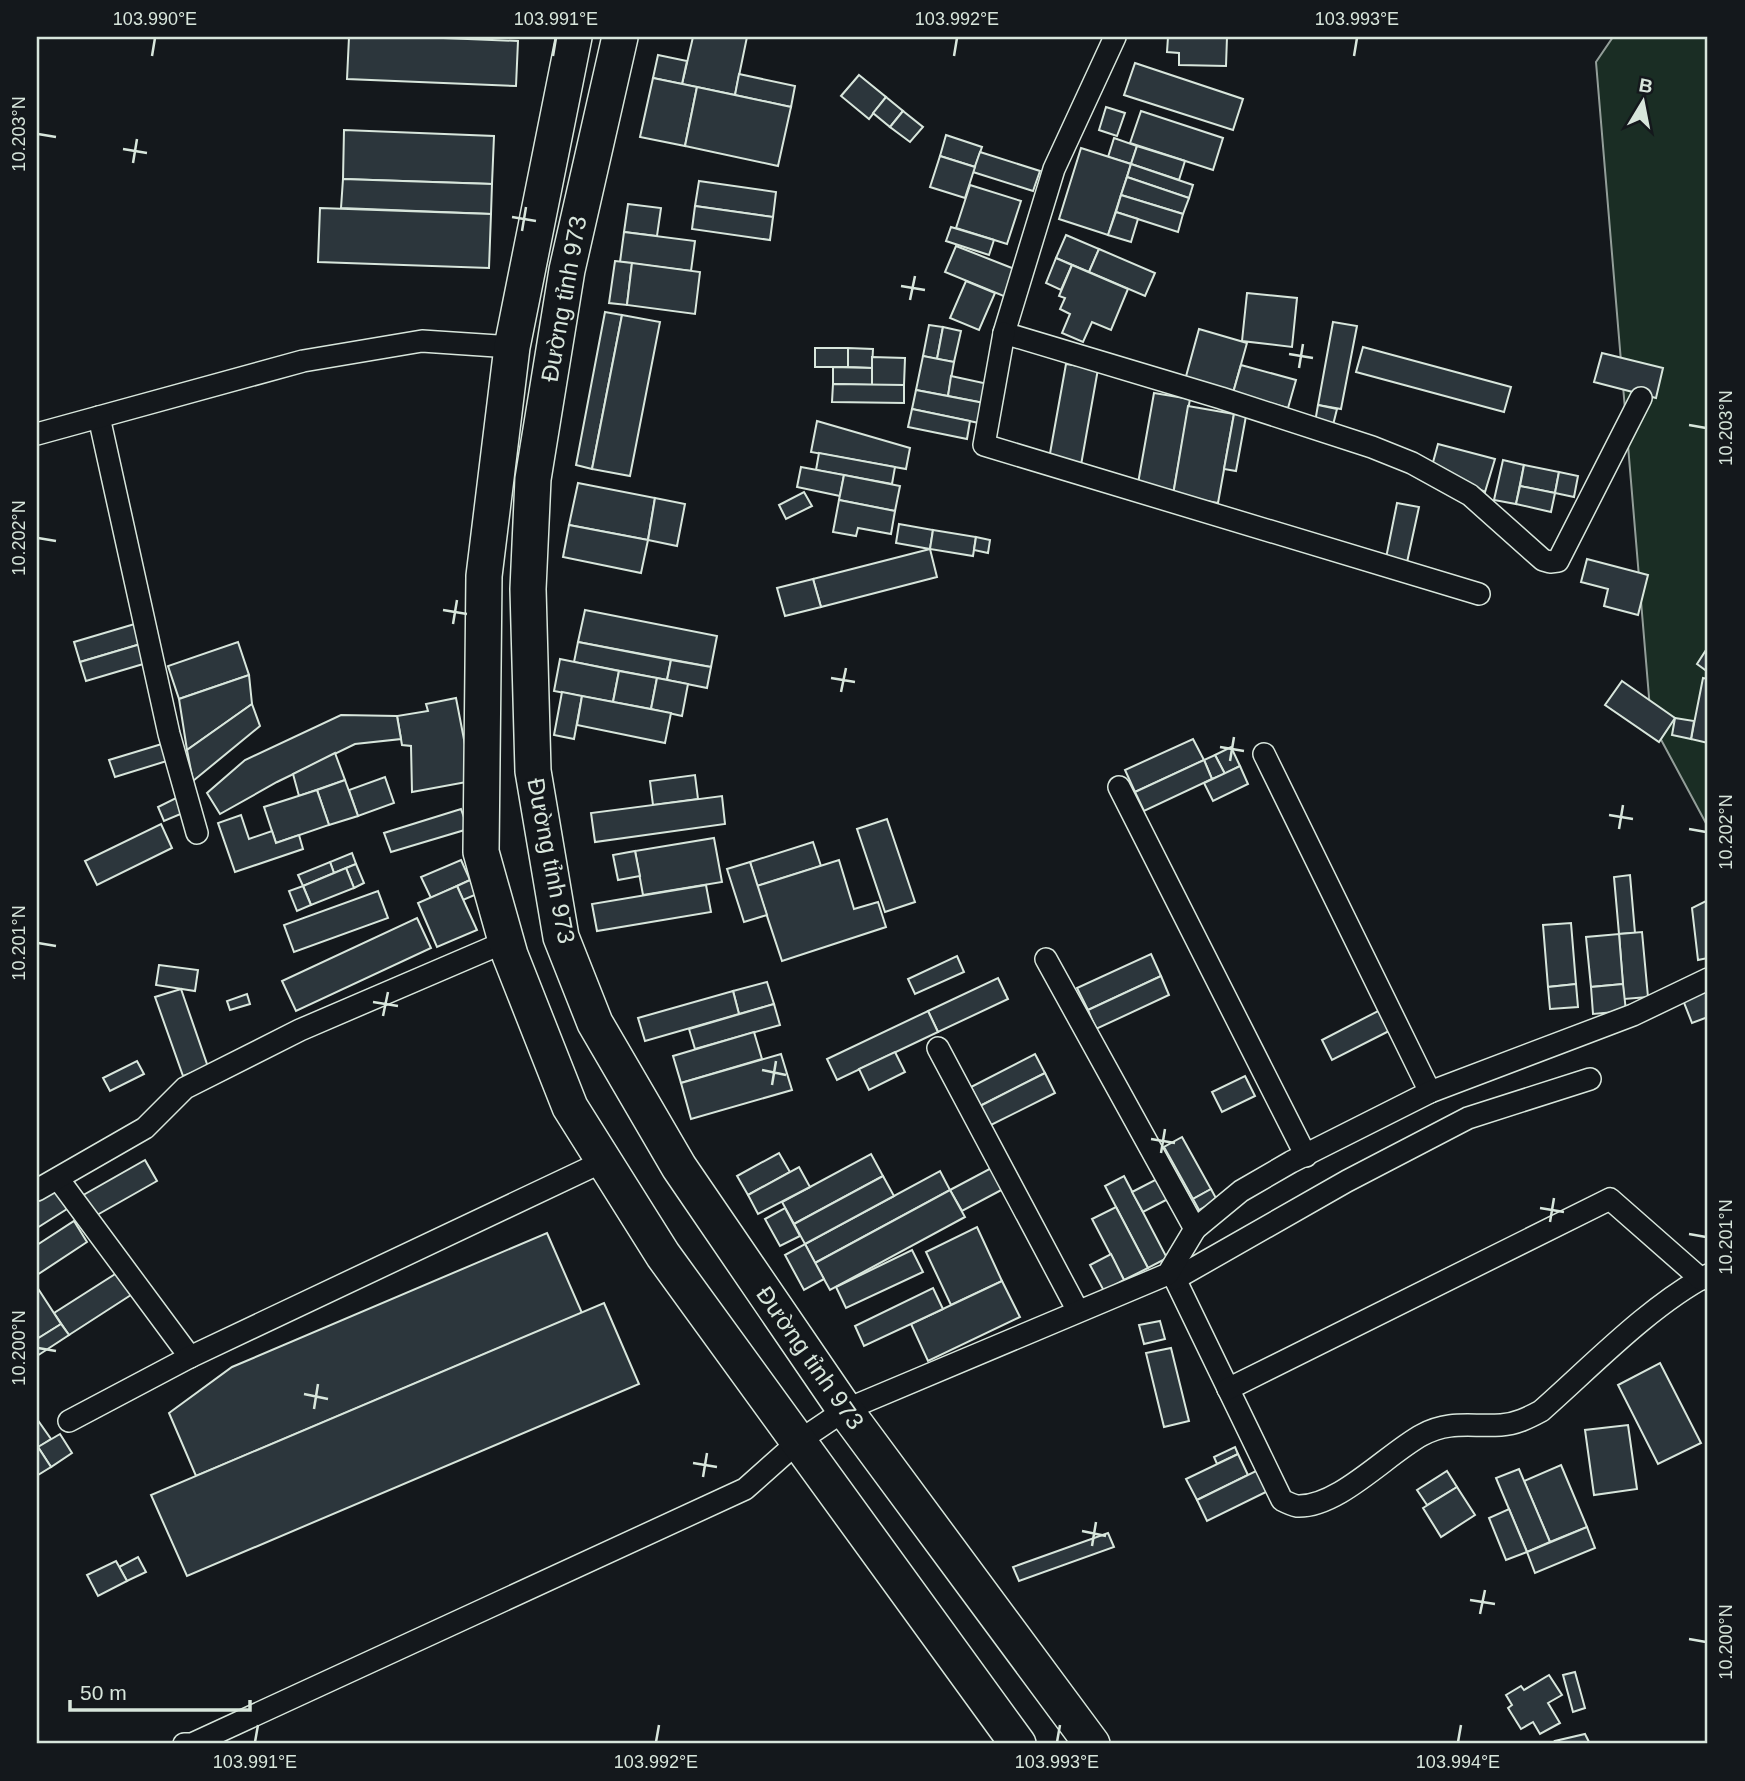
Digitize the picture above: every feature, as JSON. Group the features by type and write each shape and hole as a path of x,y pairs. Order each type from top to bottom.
{"main road":[{"name":"Đường tỉnh 973","path":"574,37 512,347 484,576 481,852 505,942 570,1107 663,1255 1018,1744"},
{"name":"Đường tỉnh 973","path":"620,37 567,270 533,479 528,589 533,771 561,937 595,1023 679,1167 845,1410 1092,1744"},
{"path":"506,385 547,392"}],"street":[{"path":"1115,37 1054,169 1004,332 984,445 1479,594"},
{"path":"1004,332 1221,398 1372,447 1412,463 1470,495 1543,560 1550,562 1558,561 1642,398"},
{"path":"37,434 317,359 422,341 512,347"},
{"path":"99,417 169,734 197,833"},
{"path":"1264,754 1430,1092"},
{"path":"1119,787 1306,1156"},
{"path":"37,1190 145,1128 186,1088 300,1030 505,942"},
{"path":"1046,959 1195,1229"},
{"path":"1172,1276 1195,1229 1241,1191 1291,1162 1430,1092 1633,1015 1708,979"},
{"path":"939,1048 1078,1311"},
{"path":"184,1744 192,1744 745,1489 799,1441 845,1410 1078,1311 1172,1276 1468,1118 1590,1079"},
{"path":"69,1421 190,1357 604,1161"},
{"path":"62,1184 190,1357"},
{"path":"1172,1276 1282,1500 1296,1506 1316,1502 1343,1490 1417,1437 1433,1429 1452,1424 1503,1425 1523,1421 1541,1411 1660,1306 1704,1277 1610,1199 1228,1389"}],"green space":[{"path":"1613,37 1708,37 1708,827 1651,721 1596,62"}],"building":[{"path":"349,37 518,41 516,86 347,79"},
{"path":"693,37 747,37 735,95 682,84"},
{"path":"1168,37 1227,37 1226,66 1179,65 1179,53 1167,52"},
{"path":"658,55 687,61 682,84 653,78"},
{"path":"1135,63 1243,99 1233,130 1124,95"},
{"path":"739,74 795,86 791,107 735,95"},
{"path":"859,75 886,97 869,119 841,96"},
{"path":"653,78 697,87 685,146 640,137"},
{"path":"697,87 791,107 778,166 685,146"},
{"path":"886,97 903,111 890,127 873,113"},
{"path":"1106,107 1125,113 1117,136 1099,130"},
{"path":"903,111 923,127 910,142 890,127"},
{"path":"1141,111 1223,138 1213,170 1130,143"},
{"path":"344,130 494,136 492,184 343,179"},
{"path":"946,135 982,147 975,167 940,156"},
{"path":"1114,138 1137,146 1131,164 1108,157"},
{"path":"1137,146 1185,161 1179,180 1131,164"},
{"path":"1081,148 1131,164 1108,235 1059,219"},
{"path":"980,152 1040,171 1033,191 973,172"},
{"path":"940,156 975,167 965,198 930,187"},
{"path":"1131,164 1193,185 1189,198 1127,177"},
{"path":"1127,177 1189,198 1183,214 1121,195"},
{"path":"343,179 492,184 491,214 341,208"},
{"path":"699,181 776,192 773,217 695,206"},
{"path":"970,185 1021,201 1007,244 956,228"},
{"path":"1121,195 1183,214 1178,232 1116,212"},
{"path":"628,204 661,208 657,236 624,232"},
{"path":"695,206 773,217 770,240 692,229"},
{"path":"320,208 491,214 489,268 318,262"},
{"path":"1116,212 1138,219 1131,242 1108,235"},
{"path":"951,227 994,240 989,255 946,241"},
{"path":"624,232 695,241 691,271 620,262"},
{"path":"1066,235 1099,249 1089,272 1056,258"},
{"path":"956,246 1017,270 1006,297 945,272"},
{"path":"1099,249 1155,273 1145,296 1089,272"},
{"path":"1056,258 1072,265 1061,290 1046,283"},
{"path":"615,261 632,263 627,305 609,303"},
{"path":"632,263 700,272 695,314 627,305"},
{"path":"1072,265 1128,289 1111,330 1092,322 1083,342 1062,333 1070,314 1060,309 1065,298 1059,296"},
{"path":"966,281 995,293 979,330 950,318"},
{"path":"1247,293 1297,298 1292,347 1242,341"},
{"path":"605,312 622,315 592,469 576,465"},
{"path":"622,315 660,322 630,476 592,469"},
{"path":"1333,322 1357,326 1341,409 1318,405"},
{"path":"929,325 943,327 937,359 923,356"},
{"path":"943,327 961,331 954,362 937,359"},
{"path":"1199,329 1247,343 1233,393 1185,380"},
{"path":"1363,347 1511,387 1504,412 1356,372"},
{"path":"815,348 848,348 848,367 815,367"},
{"path":"848,348 873,349 872,368 848,367"},
{"path":"1602,353 1663,368 1656,398 1594,382"},
{"path":"923,356 954,362 948,396 916,390"},
{"path":"872,357 905,358 904,385 872,385"},
{"path":"1066,364 1098,369 1081,465 1049,459"},
{"path":"1241,365 1296,380 1288,408 1233,393"},
{"path":"833,367 872,368 872,385 833,384"},
{"path":"951,376 988,384 984,403 948,396"},
{"path":"833,384 904,385 904,403 832,402"},
{"path":"916,390 984,403 979,423 912,409"},
{"path":"1154,393 1190,399 1173,495 1137,489"},
{"path":"1318,405 1337,409 1333,425 1315,422"},
{"path":"1188,406 1234,414 1218,503 1173,495"},
{"path":"912,409 970,421 967,439 908,427"},
{"path":"1234,414 1246,416 1236,471 1224,469"},
{"path":"817,421 910,448 906,469 811,452"},
{"path":"1438,444 1495,459 1485,492 1432,466"},
{"path":"819,453 895,467 892,484 816,470"},
{"path":"1503,460 1524,465 1516,504 1494,500"},
{"path":"1524,465 1559,472 1555,493 1520,486"},
{"path":"801,467 844,475 840,496 797,487"},
{"path":"1559,472 1578,476 1574,497 1555,493"},
{"path":"844,475 900,486 895,511 839,500"},
{"path":"578,483 655,498 648,540 569,525"},
{"path":"1520,486 1555,493 1551,512 1516,504"},
{"path":"804,492 812,506 786,519 779,505"},
{"path":"655,498 685,504 677,546 648,540"},
{"path":"839,500 895,511 891,534 858,528 856,536 833,532"},
{"path":"1397,503 1419,507 1406,567 1385,563"},
{"path":"899,524 933,530 930,549 896,543"},
{"path":"569,525 648,540 641,573 563,557"},
{"path":"933,530 976,537 973,556 930,549"},
{"path":"976,537 990,540 988,553 974,550"},
{"path":"930,549 937,577 821,607 813,579"},
{"path":"1587,559 1648,575 1638,615 1604,606 1608,589 1581,582"},
{"path":"813,579 821,607 785,616 777,588"},
{"path":"585,610 717,636 711,667 578,642"},
{"path":"138,623 144,643 80,662 74,642"},
{"path":"238,642 249,675 179,699 168,666"},
{"path":"578,642 671,660 667,680 574,662"},
{"path":"144,643 150,662 86,681 80,662"},
{"path":"1708,647 1708,672 1697,664"},
{"path":"560,659 619,671 613,702 554,691"},
{"path":"671,660 711,667 707,688 667,680"},
{"path":"619,671 657,678 651,709 613,702"},
{"path":"249,675 252,704 187,750 179,699"},
{"path":"657,678 688,684 682,716 651,709"},
{"path":"1703,678 1708,679 1708,743 1691,739"},
{"path":"1622,681 1675,718 1659,742 1605,705"},
{"path":"562,692 582,696 574,739 554,735"},
{"path":"582,696 671,713 665,743 577,725"},
{"path":"456,698 472,781 412,792 411,746 402,745 397,716 428,711 426,704"},
{"path":"252,704 260,726 193,781 187,750"},
{"path":"341,715 397,716 401,739 355,744 277,782 220,814 207,793 245,760"},
{"path":"1675,718 1694,721 1691,739 1672,735"},
{"path":"1193,739 1204,760 1135,792 1125,770"},
{"path":"165,743 170,760 115,777 109,760"},
{"path":"1231,747 1240,766 1225,774 1215,755"},
{"path":"335,753 345,780 299,796 293,774"},
{"path":"1215,755 1225,774 1212,779 1204,760"},
{"path":"1204,760 1212,779 1144,811 1135,792"},
{"path":"1240,766 1248,784 1213,801 1204,783"},
{"path":"695,775 698,799 653,805 650,781"},
{"path":"385,777 394,803 358,816 349,790"},
{"path":"345,780 358,816 329,825 317,790"},
{"path":"317,790 329,825 276,843 264,807"},
{"path":"722,796 725,824 595,842 591,813"},
{"path":"176,798 183,813 164,821 158,807"},
{"path":"461,809 468,829 391,852 384,833"},
{"path":"241,815 249,839 272,831 276,843 299,835 303,849 235,872 218,823"},
{"path":"887,819 915,902 885,912 857,829"},
{"path":"161,824 172,848 97,885 85,861"},
{"path":"714,838 722,882 643,895 635,851"},
{"path":"813,842 821,866 757,886 750,862"},
{"path":"635,851 640,876 618,880 613,855"},
{"path":"352,853 356,864 334,873 330,862"},
{"path":"461,860 470,880 431,898 421,877"},
{"path":"839,860 854,909 878,902 886,927 782,961 757,886"},
{"path":"330,862 334,873 303,886 298,875"},
{"path":"750,862 767,915 744,922 727,869"},
{"path":"356,864 364,883 354,888 346,868"},
{"path":"346,868 354,888 311,905 303,886"},
{"path":"1630,875 1635,933 1619,934 1614,877"},
{"path":"470,880 477,894 463,900 457,886"},
{"path":"706,885 711,912 597,931 592,904"},
{"path":"303,886 311,905 297,911 289,891"},
{"path":"457,886 477,930 437,947 418,903"},
{"path":"378,891 388,918 294,952 284,925"},
{"path":"1708,900 1708,958 1698,960 1692,908"},
{"path":"417,918 431,948 296,1011 282,981"},
{"path":"1571,923 1576,984 1548,987 1543,925"},
{"path":"1642,932 1648,997 1624,999 1619,934"},
{"path":"1619,934 1623,984 1591,987 1586,937"},
{"path":"1151,954 1161,976 1088,1010 1077,988"},
{"path":"957,956 964,972 915,994 908,979"},
{"path":"159,965 198,970 195,991 156,985"},
{"path":"1161,976 1169,995 1096,1029 1088,1010"},
{"path":"998,978 1008,999 938,1032 928,1011"},
{"path":"767,982 774,1004 739,1014 733,991"},
{"path":"1576,984 1578,1007 1550,1009 1548,987"},
{"path":"1623,984 1626,1011 1593,1014 1591,987"},
{"path":"181,989 208,1067 183,1076 155,997"},
{"path":"733,991 739,1014 645,1041 638,1018"},
{"path":"1708,991 1708,1017 1692,1023 1683,1000"},
{"path":"247,994 250,1004 230,1010 227,1001"},
{"path":"774,1004 780,1025 695,1049 689,1029"},
{"path":"1380,1010 1391,1030 1332,1060 1322,1040"},
{"path":"928,1011 938,1032 837,1080 827,1059"},
{"path":"754,1032 762,1059 681,1083 673,1056"},
{"path":"895,1052 905,1072 869,1090 859,1069"},
{"path":"781,1054 792,1090 691,1119 681,1083"},
{"path":"1035,1054 1045,1073 980,1106 971,1087"},
{"path":"137,1061 144,1074 110,1091 103,1078"},
{"path":"1045,1073 1055,1093 991,1125 980,1106"},
{"path":"1245,1076 1255,1096 1222,1112 1212,1092"},
{"path":"1182,1137 1211,1189 1193,1199 1164,1147"},
{"path":"779,1153 790,1172 748,1195 737,1176"},
{"path":"871,1154 883,1176 794,1224 782,1202"},
{"path":"145,1160 157,1181 90,1219 78,1198"},
{"path":"995,1166 1007,1187 962,1211 950,1190"},
{"path":"799,1167 810,1187 758,1214 748,1195"},
{"path":"940,1171 950,1190 815,1263 805,1244"},
{"path":"883,1176 894,1196 805,1244 794,1224"},
{"path":"1124,1176 1167,1258 1148,1268 1105,1186"},
{"path":"1157,1179 1168,1199 1143,1212 1132,1192"},
{"path":"51,1184 67,1209 37,1228 37,1194"},
{"path":"1211,1189 1217,1200 1199,1210 1193,1199"},
{"path":"950,1190 965,1217 830,1290 815,1263"},
{"path":"1116,1207 1148,1268 1124,1280 1092,1219"},
{"path":"785,1208 800,1236 780,1246 765,1219"},
{"path":"74,1221 87,1242 37,1275 37,1245"},
{"path":"977,1227 1002,1281 951,1305 926,1252"},
{"path":"547,1233 582,1313 196,1476 169,1413 232,1367"},
{"path":"805,1244 824,1279 804,1290 785,1255"},
{"path":"912,1250 923,1272 846,1308 836,1287"},
{"path":"1111,1254 1124,1280 1104,1291 1090,1265"},
{"path":"120,1271 134,1293 69,1335 54,1313"},
{"path":"1002,1281 1020,1317 928,1361 911,1324"},
{"path":"37,1287 61,1324 37,1339"},
{"path":"933,1288 943,1309 864,1346 855,1326"},
{"path":"604,1303 639,1384 187,1576 151,1495"},
{"path":"1160,1321 1165,1339 1144,1344 1139,1325"},
{"path":"61,1324 69,1335 37,1356 37,1339"},
{"path":"1171,1348 1189,1421 1164,1427 1146,1353"},
{"path":"1660,1363 1701,1443 1658,1464 1618,1385"},
{"path":"37,1419 51,1439 37,1448"},
{"path":"1628,1425 1637,1489 1594,1495 1585,1430"},
{"path":"60,1434 72,1453 51,1467 38,1447"},
{"path":"1235,1447 1238,1454 1217,1464 1214,1457"},
{"path":"37,1448 51,1467 38,1475"},
{"path":"1238,1454 1248,1475 1197,1500 1186,1479"},
{"path":"1561,1465 1587,1527 1550,1542 1524,1481"},
{"path":"1260,1469 1270,1490 1207,1521 1197,1500"},
{"path":"1519,1469 1550,1542 1527,1552 1496,1478"},
{"path":"1447,1471 1457,1487 1427,1505 1417,1490"},
{"path":"1457,1487 1475,1515 1441,1537 1423,1508"},
{"path":"1509,1509 1527,1552 1506,1560 1489,1518"},
{"path":"1587,1527 1595,1548 1535,1573 1527,1552"},
{"path":"1108,1533 1114,1547 1019,1581 1013,1567"},
{"path":"138,1557 146,1572 127,1581 119,1567"},
{"path":"116,1561 127,1581 98,1596 87,1575"},
{"path":"1575,1672 1585,1708 1573,1712 1563,1675"},
{"path":"1549,1675 1562,1695 1548,1703 1560,1723 1540,1734 1533,1722 1521,1729 1508,1708 1512,1705 1506,1695 1521,1686 1524,1690"},
{"path":"1585,1734 1590,1744 1557,1744 1555,1741"}]}
